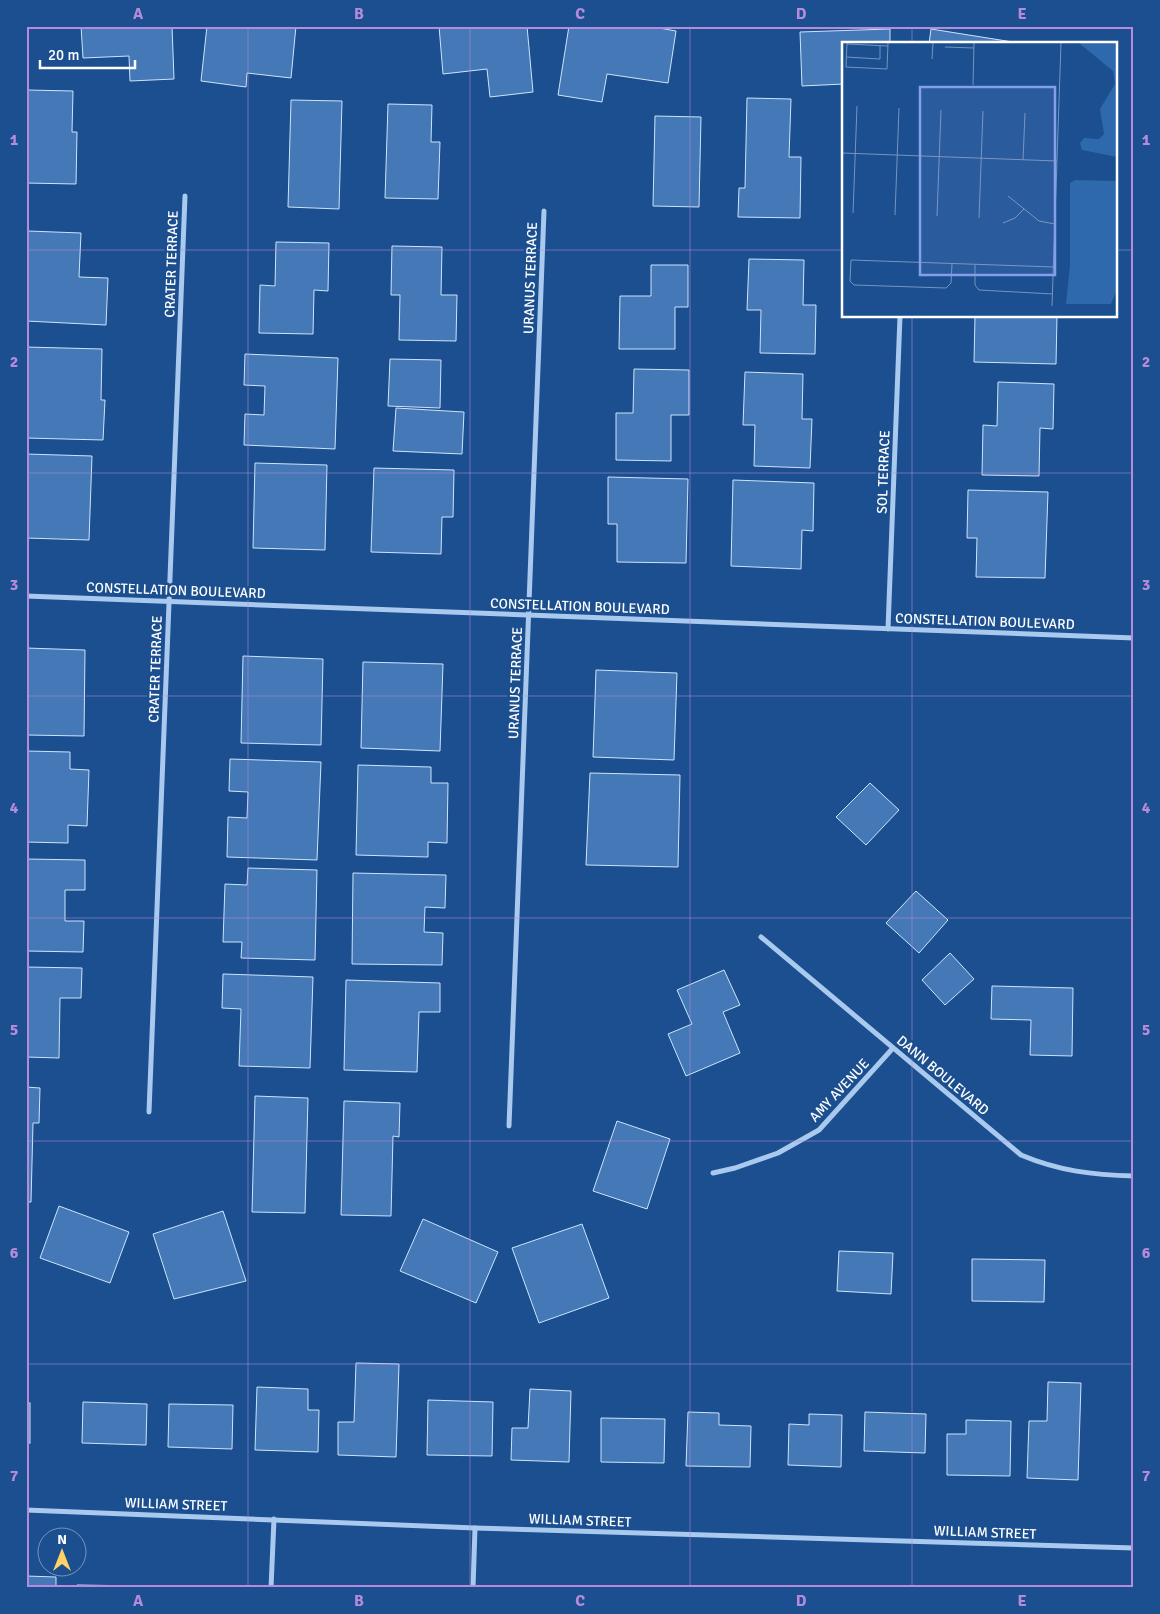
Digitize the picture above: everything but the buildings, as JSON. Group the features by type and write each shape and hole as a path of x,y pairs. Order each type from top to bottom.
{"street":[{"name":"CRATER TERRACE","path":"149,1112 184,196"},
{"name":"URANUS TERRACE","path":"509,1126 544,211"},
{"name":"SOL TERRACE","path":"888,629 900,318"},
{"name":"CONSTELLATION BOULEVARD","path":"26,596 1134,638"},
{"name":"DANN BOULEVARD","path":"761,937 1021,1155 1043,1164 1090,1175 1134,1176"},
{"name":"AMY AVENUE","path":"713,1173 735,1168 778,1153 819,1130 893,1048"},
{"name":"WILLIAM STREET","path":"26,1510 475,1528 1134,1548"},
{"path":"271,1588 274,1519"},
{"path":"473,1588 475,1528"}]}
